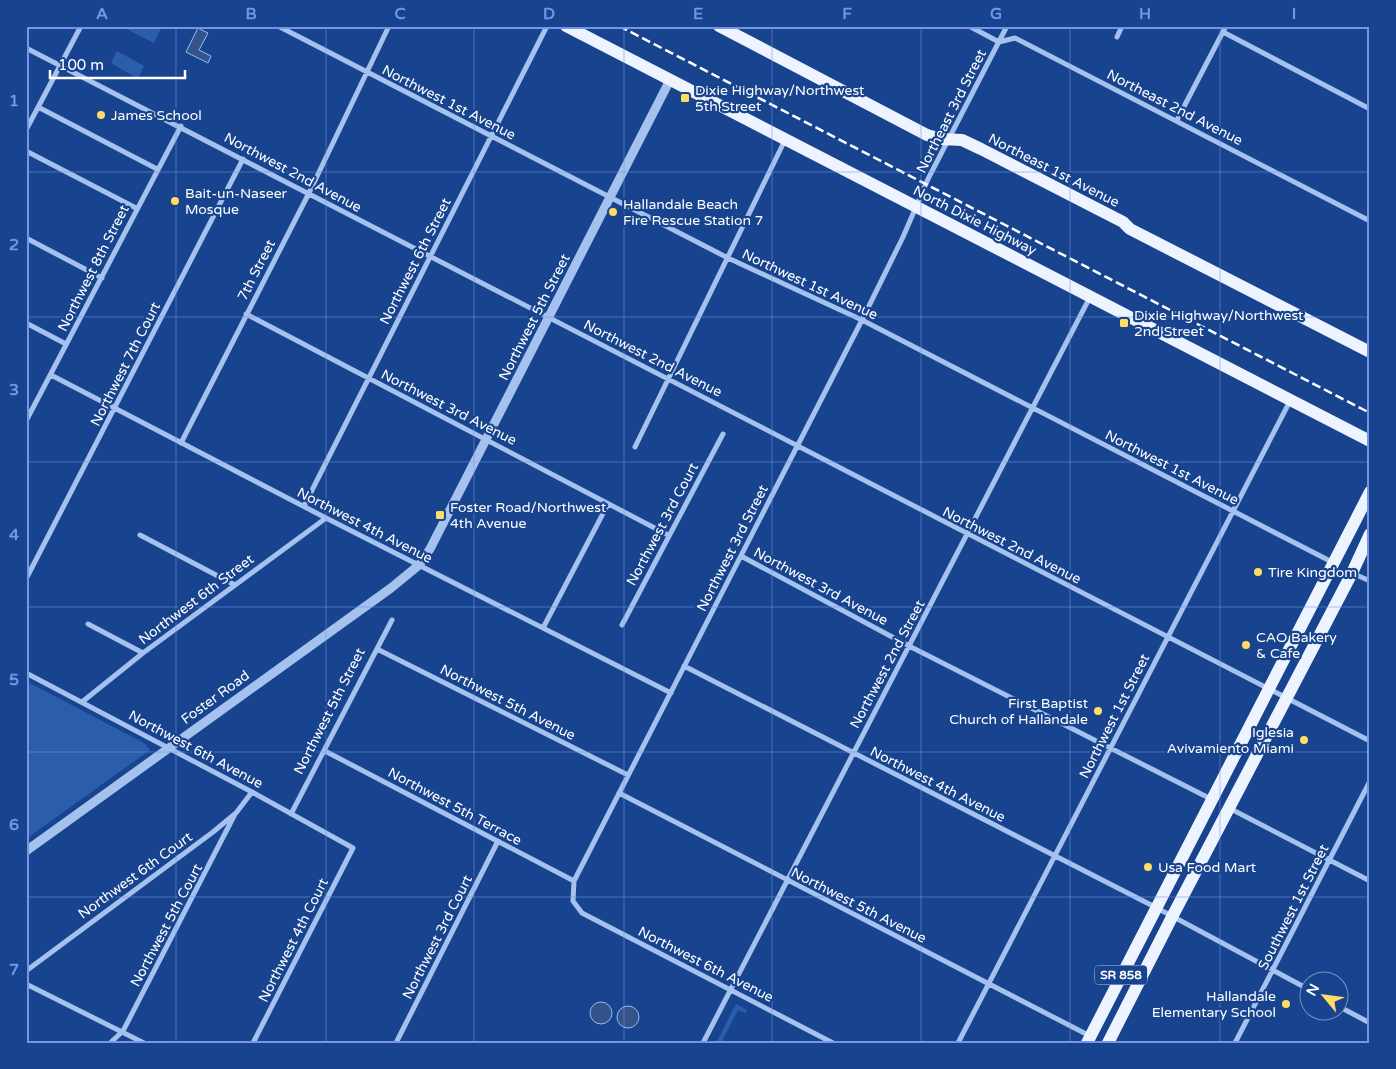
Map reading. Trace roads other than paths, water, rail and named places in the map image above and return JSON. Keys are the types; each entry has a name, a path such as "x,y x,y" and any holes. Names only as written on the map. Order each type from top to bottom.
{"main road":[{"name":"North Dixie Highway","path":"566,26 1370,441"},
{"name":"Northeast 1st Avenue","path":"719,26 927,134 962,140 981,149 1123,222 1130,230 1370,352"},
{"name":"SR 858","path":"1088,1039 1269,689 1332,562 1370,492"},
{"name":"SR 858","path":"1108,1043 1228,808 1352,573 1370,534"}],"street":[{"path":"26,130 81,26"},
{"name":"Northwest 1st Avenue","path":"278,26 728,258 862,320 1332,562"},
{"name":"7th Street","path":"181,443 309,193 389,26"},
{"name":"Northwest 6th Street","path":"304,506 547,26"},
{"name":"Northeast 2nd Avenue","path":"969,26 999,42 1016,38 1370,221"},
{"name":"Northeast 3rd Street","path":"916,207 1007,26"},
{"path":"1117,37 1122,26"},
{"path":"1177,120 1226,26"},
{"path":"1223,32 1370,109"},
{"name":"Northwest 2nd Avenue","path":"26,48 181,126 1370,741"},
{"name":"Northwest 5th Street","path":"419,565 430,550 670,80"},
{"path":"38,107 157,169"},
{"name":"Northwest 8th Street","path":"26,421 28,412 51,375 136,208 181,126"},
{"path":"635,448 786,140"},
{"path":"26,151 136,208"},
{"name":"Northwest 7th Court","path":"26,579 243,159"},
{"name":"Northwest 3rd Street","path":"573,901 574,881 862,320 916,207"},
{"path":"26,238 102,278"},
{"name":"Northwest 2nd Street","path":"703,1043 1090,296"},
{"name":"Northwest 3rd Avenue","path":"246,314 487,438 668,535"},
{"path":"26,323 66,344"},
{"name":"Northwest 4th Avenue","path":"51,375 326,518 671,692"},
{"name":"Northwest 1st Street","path":"958,1043 1290,400"},
{"name":"Northwest 3rd Court","path":"622,624 723,434"},
{"path":"543,628 608,504"},
{"name":"Northwest 6th Street","path":"82,702 143,653 326,518"},
{"path":"140,535 235,585"},
{"name":"Northwest 3rd Avenue","path":"741,556 910,646 1211,799"},
{"name":"Foster Road","path":"26,851 391,588 419,565"},
{"path":"1352,573 1370,582"},
{"name":"Northwest 5th Street","path":"291,814 392,620"},
{"path":"88,624 143,653"},
{"name":"Northwest 5th Avenue","path":"377,649 628,775"},
{"name":"Northwest 4th Avenue","path":"684,666 1155,907 1298,983"},
{"name":"Northwest 6th Avenue","path":"26,674 168,747 353,848"},
{"name":"Northwest 5th Terrace","path":"325,751 574,881"},
{"name":"Southwest 1st Street","path":"1235,1043 1370,781"},
{"name":"Northwest 6th Court","path":"26,971 236,813 252,792"},
{"name":"Northwest 5th Avenue","path":"619,793 988,984 1088,1039"},
{"path":"1228,808 1370,881"},
{"name":"Northwest 5th Court","path":"110,1043 123,1031 236,813"},
{"name":"Northwest 3rd Court","path":"396,1043 498,841"},
{"name":"Northwest 4th Court","path":"253,1043 353,848"},
{"name":"Northwest 6th Avenue","path":"573,901 582,912 833,1043"},
{"path":"26,984 144,1043"},
{"path":"1348,1011 1370,1022"}],"railway":[{"path":"619,26 1370,413"}],"place":[{"name":"Dixie Highway/Northwest 5th Street","path":"685,98"},
{"name":"James School","path":"101,115"},
{"name":"Bait-un-Naseer Mosque","path":"175,201"},
{"name":"Hallandale Beach Fire Rescue Station 7","path":"613,212"},
{"name":"Dixie Highway/Northwest 2nd Street","path":"1124,323"},
{"name":"Foster Road/Northwest 4th Avenue","path":"440,515"},
{"name":"Tire Kingdom","path":"1258,572"},
{"name":"CAO Bakery & Cafe","path":"1246,645"},
{"name":"First Baptist Church of Hallandale","path":"1098,711"},
{"name":"Iglesia Avivamiento Miami","path":"1304,740"},
{"name":"Usa Food Mart","path":"1148,867"},
{"name":"Hallandale Elementary School","path":"1286,1004"}]}
